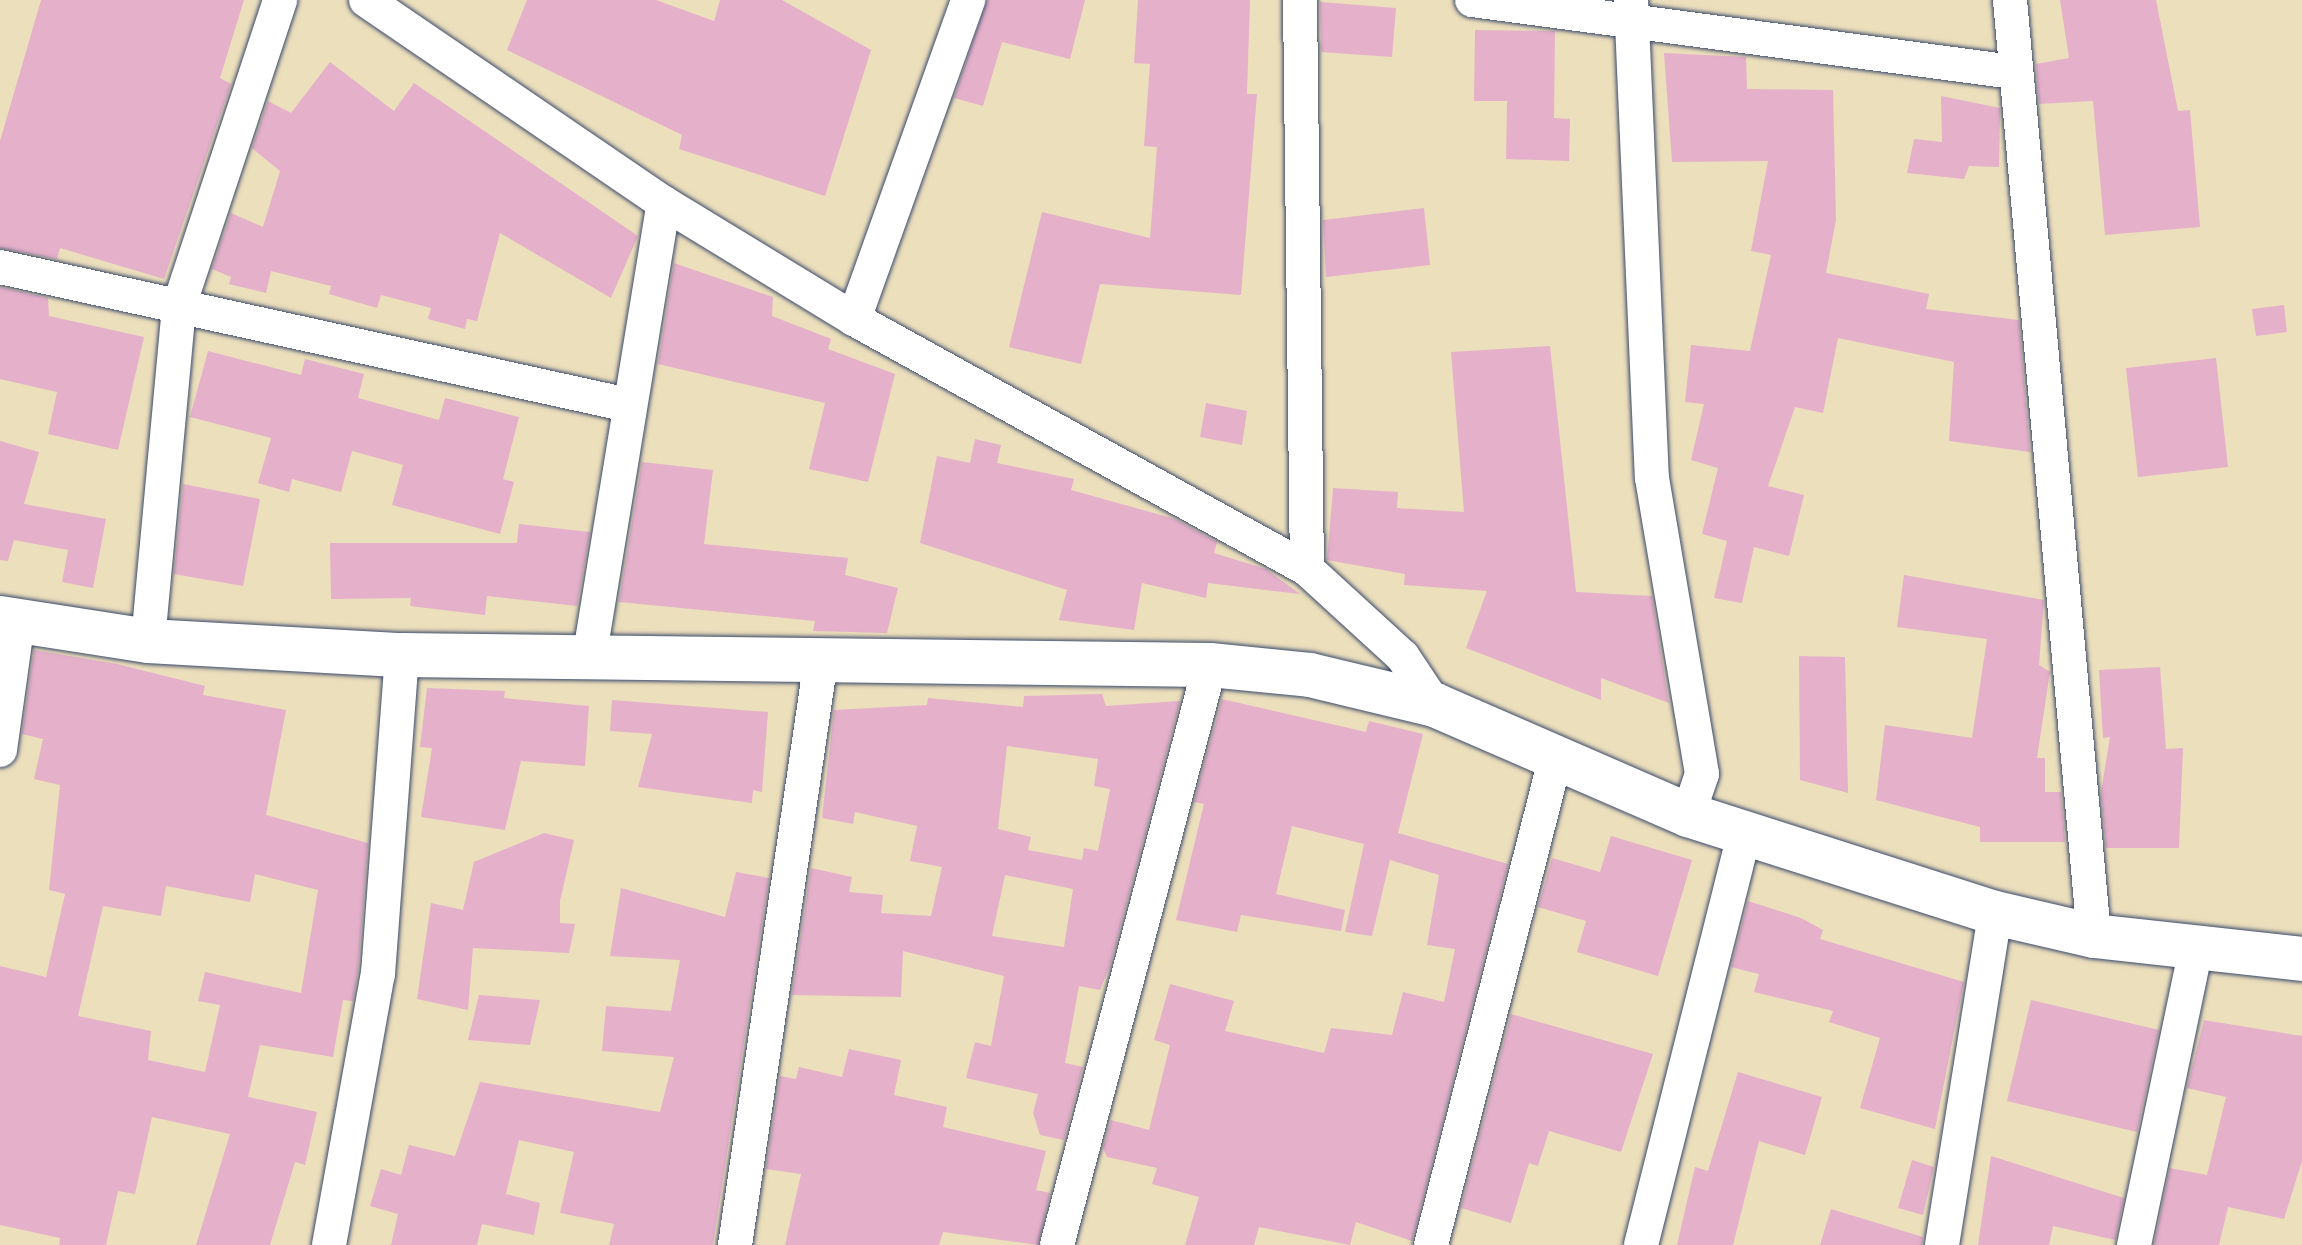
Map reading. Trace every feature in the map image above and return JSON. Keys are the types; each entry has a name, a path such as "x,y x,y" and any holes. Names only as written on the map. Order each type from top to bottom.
{"main road":[{"path":"9,619 148,641 402,655 590,653 821,660 1210,665 1310,675 1435,705 1688,815 1995,913 2094,936 2302,959"}],"street":[{"path":"148,641 179,306 280,0"},
{"path":"366,0 664,203 854,319 1307,569 1403,657 1435,705"},
{"path":"854,319 968,0"},
{"path":"1300,0 1307,569"},
{"path":"1472,0 1631,13 2013,72"},
{"path":"2010,0 2013,72 2094,936"},
{"path":"1631,13 1652,478 1702,774 1688,815"},
{"path":"590,653 628,405 664,203"},
{"path":"0,267 628,405"},
{"path":"0,750 9,619"},
{"path":"329,1245 378,974 402,655"},
{"path":"735,1245 821,660"},
{"path":"1057,1245 1210,665"},
{"path":"1431,1245 1556,756"},
{"path":"1641,1245 1744,835"},
{"path":"1942,1245 1995,913"},
{"path":"2134,1245 2196,949"}],"building":[{"path":"41,0 244,0 220,78 231,84 164,279 60,248 57,259 0,248 0,141"},
{"path":"527,0 656,0 714,21 720,0 782,0 871,50 825,196 679,149 682,135 507,50"},
{"path":"987,0 1085,0 1070,59 1002,42 983,106 954,98"},
{"path":"1138,0 1250,0 1247,94 1257,94 1241,295 1100,284 1081,364 1009,347 1042,212 1150,238 1157,147 1144,146 1150,64 1134,63"},
{"path":"2060,0 2156,0 2178,111 2190,110 2200,227 2105,235 2093,101 2039,104 2036,64 2069,58"},
{"path":"1320,2 1396,8 1392,57 1321,52"},
{"path":"1475,30 1555,31 1554,118 1570,119 1569,161 1506,159 1507,101 1474,101"},
{"path":"1664,53 1746,57 1747,89 1833,90 1836,220 1826,273 1929,294 1926,309 2019,320 2030,452 1949,441 1954,362 1838,338 1823,413 1795,407 1768,486 1804,495 1789,556 1754,547 1742,603 1714,598 1727,541 1702,534 1718,468 1691,460 1704,404 1685,402 1691,345 1750,351 1771,255 1751,251 1768,161 1672,162"},
{"path":"330,62 394,111 414,83 638,236 611,298 500,233 477,321 467,319 465,329 428,319 431,308 381,295 377,308 329,294 331,286 271,271 266,293 229,284 231,277 212,269 231,213 263,227 280,171 252,148 268,101 291,113"},
{"path":"1941,96 2000,108 1999,167 1969,166 1964,179 1907,173 1914,139 1942,142"},
{"path":"1424,208 1430,265 1326,277 1323,220"},
{"path":"674,263 773,297 772,316 831,339 828,349 895,374 868,482 809,469 825,403 658,364"},
{"path":"0,287 48,298 49,316 144,337 118,450 48,434 57,392 0,379"},
{"path":"2284,305 2287,332 2256,336 2252,309"},
{"path":"1550,346 1576,592 1652,596 1669,703 1601,678 1601,700 1466,648 1487,591 1404,585 1405,574 1327,560 1333,488 1398,492 1397,508 1464,512 1451,352"},
{"path":"208,351 301,375 305,359 364,374 358,398 439,420 445,398 519,417 503,479 514,482 500,534 392,505 403,465 352,451 341,492 292,479 289,492 258,483 271,438 190,417"},
{"path":"2216,358 2228,467 2138,477 2126,368"},
{"path":"1206,403 1247,411 1242,445 1200,437"},
{"path":"975,439 1001,445 997,463 1074,479 1071,490 1175,519 1217,542 1214,553 1266,569 1300,594 1208,583 1206,598 1142,583 1134,630 1059,620 1067,590 920,543 937,456 970,463"},
{"path":"0,441 39,452 24,504 106,519 93,588 62,582 68,550 14,540 8,561 0,560"},
{"path":"642,462 713,470 704,544 848,558 845,575 898,588 887,633 813,631 815,621 619,602"},
{"path":"183,484 260,499 243,586 174,574"},
{"path":"519,524 590,532 577,606 487,596 485,615 410,606 411,598 331,599 330,543 517,543"},
{"path":"1904,575 2044,600 2039,665 2050,672 2037,758 2045,758 2045,792 2061,792 2065,842 1980,842 1980,827 1876,800 1885,725 1972,738 1987,639 1897,627"},
{"path":"34,650 117,664 205,686 203,695 286,710 266,815 368,843 358,971 353,1001 343,1000 333,1057 260,1045 248,1097 317,1112 305,1165 295,1162 270,1245 196,1245 230,1134 152,1117 135,1194 118,1191 106,1245 59,1245 60,1238 0,1225 0,966 46,977 65,894 49,890 60,785 34,779 43,739 22,734","holes":["255,874 318,890 301,993 205,972 198,1001 220,1005 205,1072 148,1060 151,1031 78,1016 103,906 161,916 166,886 250,902"]},
{"path":"1799,656 1845,657 1848,793 1800,780"},
{"path":"2160,667 2166,749 2183,748 2179,848 2106,848 2101,792 2110,737 2103,738 2099,670"},
{"path":"427,688 505,691 504,698 589,706 585,766 521,761 505,830 421,817 432,748 420,747"},
{"path":"1102,694 1106,706 1180,701 1110,966 1100,990 1079,986 1065,1063 1083,1067 1064,1140 1040,1135 1033,1113 1038,1094 966,1078 975,1042 991,1046 1004,976 903,951 901,997 792,995 811,868 852,877 849,892 883,895 881,913 931,916 942,867 910,861 917,826 855,812 853,824 822,818 834,710 927,705 928,698 1023,707 1024,696","holes":["1007,746 1098,759 1094,786 1110,789 1098,851 1084,848 1082,860 1028,850 1031,837 998,829","1005,875 1073,889 1064,947 992,936"]},
{"path":"1222,699 1366,732 1369,721 1423,734 1398,833 1508,864 1412,1241 1356,1222 1350,1245 1259,1227 1254,1245 1185,1245 1199,1197 1152,1184 1157,1168 1107,1157 1103,1148 1111,1120 1149,1130 1170,1045 1154,1040 1170,984 1234,1001 1225,1031 1324,1053 1331,1028 1392,1035 1403,992 1444,1002 1455,949 1427,945 1439,875 1390,860 1372,936 1345,932 1364,844 1292,826 1276,894 1345,910 1341,931 1241,915 1237,932 1176,920 1204,804 1194,802"},
{"path":"612,700 768,712 762,792 753,790 752,803 638,787 652,734 610,731"},
{"path":"544,833 574,840 560,901 560,923 575,924 569,953 473,948 468,1010 417,999 431,903 463,910 474,862"},
{"path":"1611,836 1692,860 1658,976 1577,952 1586,921 1538,907 1552,858 1600,872"},
{"path":"736,872 769,878 713,1245 609,1245 614,1224 560,1213 574,1152 519,1140 506,1194 540,1203 534,1235 482,1224 477,1245 391,1245 398,1214 370,1206 381,1169 401,1175 409,1145 455,1156 480,1082 660,1112 674,1057 602,1051 606,1006 671,1011 680,960 610,956 621,888 725,917"},
{"path":"1748,901 1801,918 1823,930 1820,939 1964,982 1935,1129 1860,1108 1880,1038 1829,1022 1833,1011 1754,992 1759,974 1731,967"},
{"path":"479,995 540,1000 530,1045 468,1040"},
{"path":"2031,1000 2159,1030 2137,1132 2007,1101"},
{"path":"1511,1014 1653,1054 1621,1152 1549,1131 1538,1166 1529,1163 1511,1223 1461,1208"},
{"path":"2204,1020 2302,1036 2302,1161 2284,1219 2228,1207 2219,1245 2154,1245 2170,1168 2207,1175 2226,1097 2187,1088"},
{"path":"849,1049 901,1060 894,1095 947,1107 943,1127 1046,1151 1036,1190 1050,1193 1038,1245 943,1232 939,1245 785,1245 801,1174 766,1169 780,1076 796,1079 799,1067 842,1077"},
{"path":"1738,1072 1822,1097 1805,1155 1759,1141 1733,1245 1677,1245 1695,1167 1708,1171"},
{"path":"1991,1156 2124,1198 2115,1240 2053,1226 2049,1245 1978,1245"},
{"path":"1912,1160 1934,1167 1923,1215 1898,1208"},
{"path":"1831,1209 1923,1237 1922,1245 1820,1245"}]}
